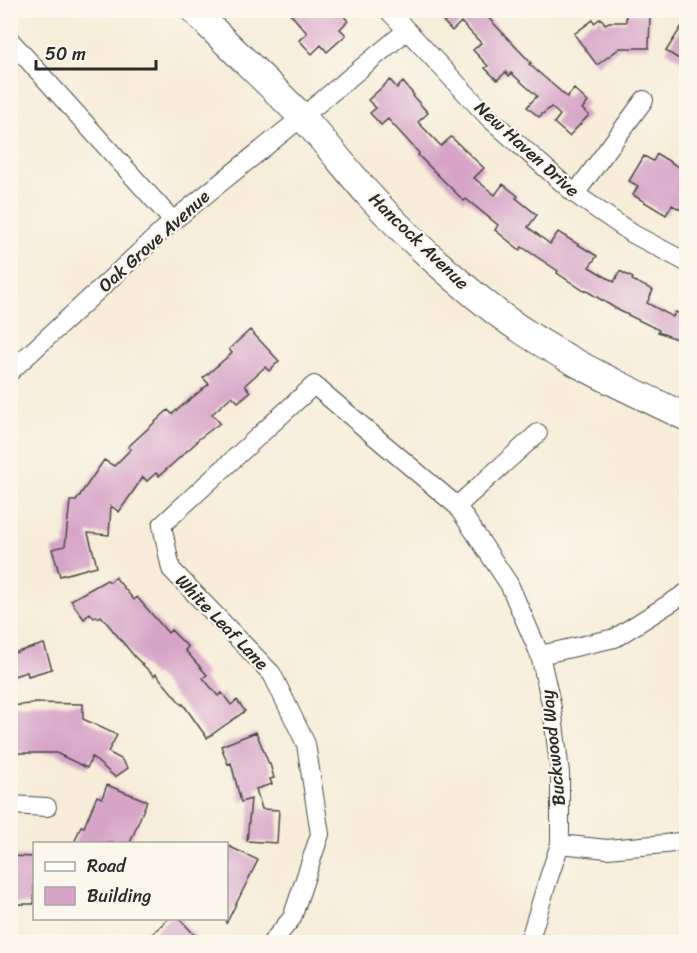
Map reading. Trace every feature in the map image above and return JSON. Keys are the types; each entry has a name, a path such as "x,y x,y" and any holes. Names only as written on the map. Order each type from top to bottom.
{"main road":[{"name":"Hancock Avenue","path":"194,10 302,117 370,196 421,248 496,312 536,340 581,365 687,417"}],"street":[{"name":"New Haven Drive","path":"388,10 489,118 575,194 633,234 687,262"},
{"name":"Oak Grove Avenue","path":"10,372 173,221 406,31"},
{"path":"10,40 173,221"},
{"path":"575,194 644,100"},
{"name":"Buckwood Way","path":"314,386 457,506 509,584 540,655 552,708 560,773 560,844 529,942"},
{"name":"White Leaf Lane","path":"272,942 292,918 320,834 306,744 272,674 171,569 162,525 314,386"},
{"path":"457,506 538,433"},
{"path":"540,655 615,638 687,593"},
{"path":"10,805 47,807"},
{"path":"560,844 607,849 687,841"}],"building":[{"path":"287,10 339,10 348,21 340,29 346,35 327,52 321,45 312,54 299,40 307,33"},
{"path":"433,10 481,10 531,63 529,64 567,97 574,89 588,102 582,109 589,115 569,136 554,123 560,115 551,107 539,117 527,107 537,96 511,73 509,76 506,72 497,80 485,68 488,66 473,50 481,43 461,22 452,31"},
{"path":"626,13 650,14 649,48 620,48 597,65 574,34 593,20 594,23 601,18 605,24 626,22"},
{"path":"687,18 687,64 666,51"},
{"path":"390,80 397,88 403,82 428,113 418,122 441,146 451,137 484,168 474,178 495,195 503,184 537,215 528,227 550,244 558,232 597,256 589,267 614,282 620,271 633,278 632,280 653,290 647,303 673,317 675,312 687,316 687,343 658,332 659,330 584,291 522,247 520,250 495,230 498,225 466,199 464,201 418,155 419,153 388,119 381,125 370,113 376,108 368,100"},
{"path":"657,154 687,172 687,213 672,205 666,215 633,195 638,186 629,181 644,156 653,161"},
{"path":"250,330 279,361 269,371 265,367 245,385 250,392 238,402 232,396 212,414 220,423 196,441 159,476 156,473 147,481 143,477 119,512 111,506 109,535 88,533 97,566 60,576 52,549 65,546 70,501 76,501 104,460 114,466 131,449 128,447 168,410 172,414 209,384 203,378 232,353 229,349"},
{"path":"115,577 134,600 137,597 168,633 171,630 188,647 185,650 207,675 203,678 218,696 222,693 231,705 237,700 245,711 207,738 183,704 156,674 154,676 135,657 101,616 94,618 90,613 84,619 71,600 107,580 110,582"},
{"path":"44,644 52,669 28,676 27,672 10,677 10,654"},
{"path":"30,703 83,704 83,719 117,735 108,752 121,759 128,768 115,777 92,757 87,768 56,753 10,753 10,706"},
{"path":"256,732 274,778 270,779 272,784 256,789 262,809 279,810 277,843 247,841 251,799 241,802 231,763 228,764 221,746"},
{"path":"107,785 147,801 130,842 74,842 81,826 84,827 97,796 102,798"},
{"path":"228,846 258,860 228,920"},
{"path":"10,856 33,857 33,904 10,904"},
{"path":"167,920 181,920 201,942 157,942 151,935"}]}
